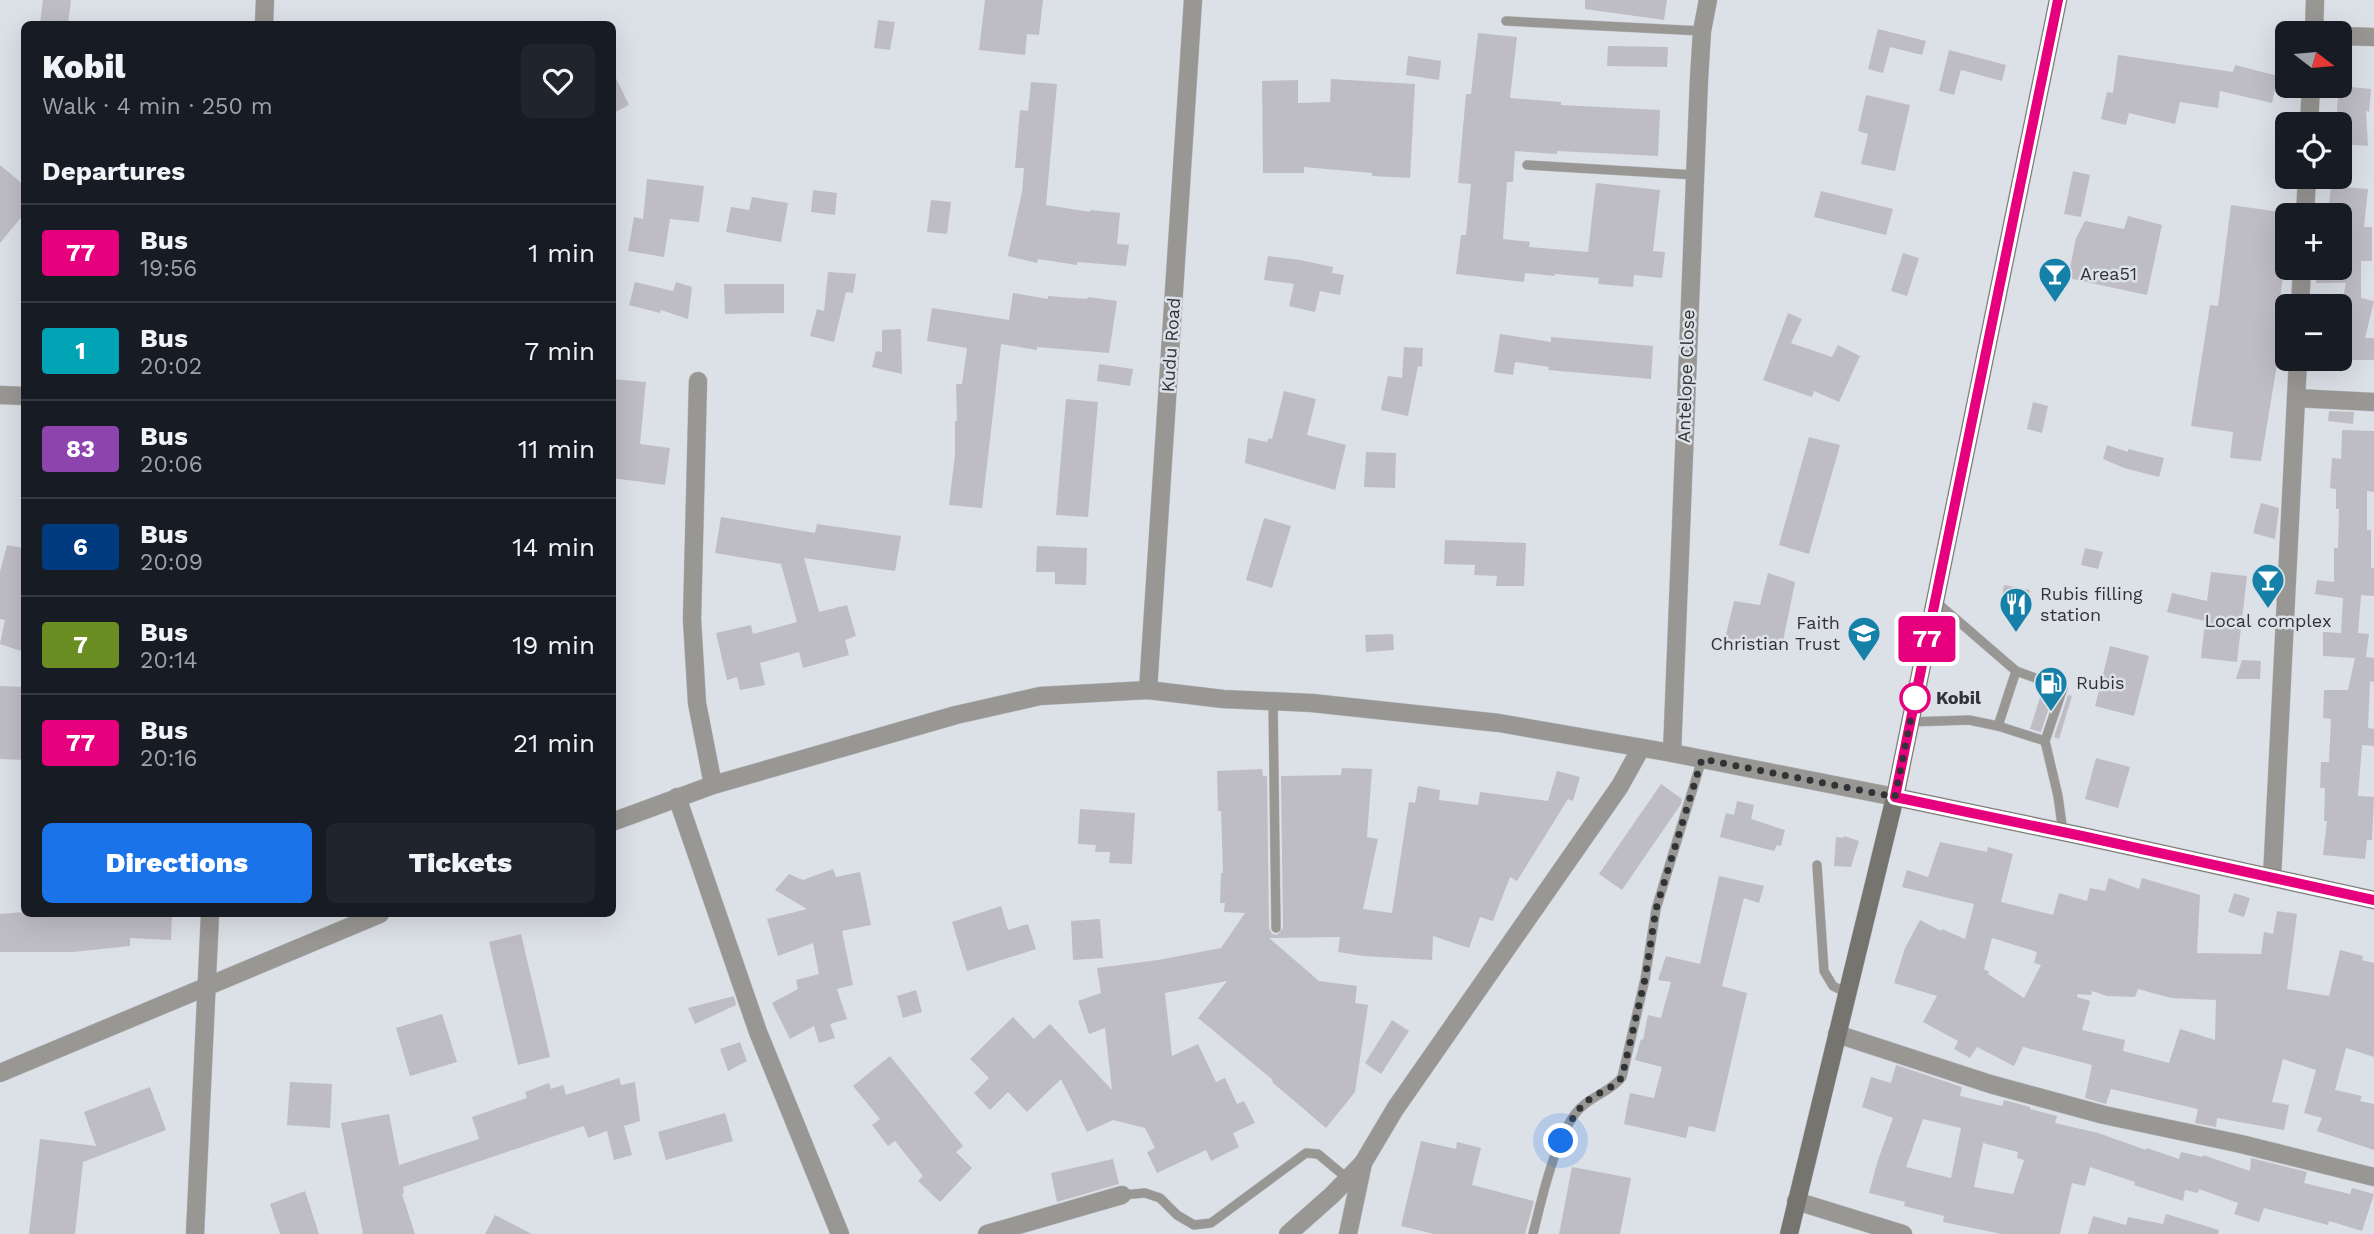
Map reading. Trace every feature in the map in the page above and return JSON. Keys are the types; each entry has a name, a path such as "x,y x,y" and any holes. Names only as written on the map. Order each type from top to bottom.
{"main road":[{"path":"1789,1234 1895,797 2058,0"},
{"path":"1895,797 2374,900"}],"street":[{"path":"264,21 265,0"},
{"name":"Kudu Road","path":"1148,690 1193,0"},
{"name":"Antelope Close","path":"1672,753 1695,175 1702,31 1708,0"},
{"path":"2314,21 2315,0"},
{"path":"2352,36 2374,37"},
{"path":"2273,878 2297,371"},
{"path":"698,381 693,659 697,704 712,785"},
{"path":"0,395 21,396"},
{"path":"2296,398 2374,402"},
{"path":"616,820 712,785 956,715 1040,696 1148,690 1499,723 1672,753 1895,797"},
{"path":"1288,1234 1363,1163 1395,1109 1620,786 1641,748"},
{"path":"677,797 758,1032 840,1234"},
{"path":"195,1234 210,917"},
{"path":"0,1073 373,917"},
{"path":"1837,1034 1990,1084 2104,1115 2241,1144 2374,1177"},
{"path":"1348,1234 1363,1163"},
{"path":"987,1234 1122,1195"},
{"path":"1796,1201 1903,1234"}],"lane":[{"path":"1506,21 1702,31"},
{"path":"1527,164 1695,175"},
{"path":"1935,601 2016,671 2063,688 2045,741 2063,832"},
{"path":"1998,726 2016,671"},
{"path":"1273,700 1276,928"},
{"path":"1910,722 1969,720 2045,741"},
{"path":"1533,1234 1544,1190 1561,1141 1574,1114 1587,1102 1616,1085 1622,1077 1645,979 1656,909 1702,759"},
{"path":"1817,865 1824,971 1833,986 1847,993"},
{"path":"1122,1195 1145,1193 1160,1198 1177,1215 1194,1225 1211,1223 1306,1153 1318,1154 1348,1178"}],"building":[{"path":"43,0 71,0 68,21 40,21"},
{"path":"985,0 1043,0 1039,35 1027,34 1025,55 979,50"},
{"path":"1585,0 1667,0 1664,20 1585,9"},
{"path":"878,20 895,22 890,50 874,48"},
{"path":"1878,29 1926,41 1922,55 1890,47 1883,73 1868,69"},
{"path":"1478,33 1517,37 1510,98 1561,102 1561,105 1660,110 1658,156 1515,151 1513,182 1507,182 1503,239 1530,242 1529,247 1588,252 1596,183 1660,190 1653,251 1665,252 1662,278 1634,275 1633,287 1598,284 1599,278 1555,274 1525,273 1524,282 1456,274 1461,235 1466,235 1471,184 1458,183 1466,94 1471,94"},
{"path":"1608,46 1668,47 1667,67 1607,66"},
{"path":"1949,50 2006,65 2002,81 1961,70 1954,95 1939,91"},
{"path":"2118,55 2233,72 2235,65 2275,75 2272,103 2220,91 2218,108 2180,102 2175,124 2129,113 2126,125 2101,119 2107,92 2113,93"},
{"path":"1408,56 1441,61 1439,80 1406,75"},
{"path":"616,78 629,105 616,112"},
{"path":"1331,79 1415,84 1410,178 1304,167 1304,173 1263,173 1262,81 1298,80 1298,103 1330,102"},
{"path":"1031,82 1057,84 1046,205 1090,212 1120,213 1117,244 1129,245 1126,266 1077,262 1077,265 1038,259 1037,263 1008,256 1022,192 1024,168 1015,168 1020,110 1028,111"},
{"path":"2352,87 2371,89 2369,112 2366,111 2368,146 2352,145 2352,112 2337,112 2338,98 2352,98"},
{"path":"1866,95 1910,105 1895,171 1861,164 1868,134 1858,131"},
{"path":"0,165 21,182 21,218 0,243"},
{"path":"2073,171 2090,175 2081,217 2064,214"},
{"path":"647,179 704,186 699,222 670,219 664,257 628,251 634,217 643,219"},
{"path":"2331,189 2368,189 2364,227 2372,227 2372,261 2361,261 2361,298 2374,301 2365,338 2374,338 2374,360 2352,360 2352,294 2344,294 2346,283 2316,283 2316,280 2352,280 2352,203 2329,203"},
{"path":"813,190 837,193 835,215 811,212"},
{"path":"1821,191 1893,209 1886,235 1814,217"},
{"path":"752,197 788,203 781,242 726,232 731,207 749,210"},
{"path":"931,200 951,202 947,234 927,232"},
{"path":"2231,205 2275,211 2275,280 2283,280 2281,294 2275,294 2276,371 2261,461 2230,458 2233,432 2191,426 2210,305 2218,306"},
{"path":"2128,216 2162,225 2147,295 2068,278 2076,238 2085,221 2124,229"},
{"path":"1903,253 1919,258 1907,296 1891,291"},
{"path":"1268,256 1333,267 1332,273 1344,275 1340,295 1320,291 1315,312 1289,306 1294,284 1264,280"},
{"path":"828,272 856,274 853,293 846,292 834,342 810,336 817,309 824,311"},
{"path":"635,282 673,291 676,282 692,287 688,319 661,310 660,313 629,305"},
{"path":"724,284 784,284 784,313 725,314"},
{"path":"1013,293 1048,299 1048,296 1088,297 1117,301 1109,353 1037,347 1037,350 1001,344 982,508 949,505 957,421 956,384 962,384 967,348 927,341 932,308 1009,320"},
{"path":"1788,313 1802,319 1791,343 1832,357 1838,345 1860,356 1839,402 1814,391 1812,397 1763,380"},
{"path":"901,329 902,374 872,367 876,351 882,352 882,330"},
{"path":"1500,334 1551,342 1551,337 1653,346 1651,379 1548,370 1549,367 1515,362 1513,375 1494,372"},
{"path":"1404,347 1423,348 1422,367 1418,366 1408,416 1381,410 1388,376 1402,378"},
{"path":"1099,364 1133,369 1130,386 1097,381"},
{"path":"616,379 646,382 640,444 670,448 665,485 616,479"},
{"path":"1284,391 1316,399 1307,435 1346,445 1335,490 1245,463 1248,438 1267,442 1269,438 1272,439"},
{"path":"1066,399 1098,402 1088,517 1056,515"},
{"path":"2033,402 2048,406 2042,433 2027,429"},
{"path":"2329,411 2354,412 2353,424 2328,421"},
{"path":"2342,430 2374,431 2374,492 2367,491 2367,530 2371,530 2374,596 2361,595 2358,633 2369,634 2366,657 2374,658 2368,728 2374,729 2374,746 2362,745 2358,796 2374,797 2372,840 2367,840 2365,859 2323,855 2327,821 2324,821 2325,788 2320,788 2321,762 2329,762 2331,719 2323,718 2324,690 2348,690 2355,658 2323,656 2323,632 2341,633 2343,598 2315,594 2317,580 2334,582 2334,548 2338,548 2339,509 2336,509 2336,489 2330,488 2332,458 2341,459"},
{"path":"1809,437 1840,445 1809,554 1779,545"},
{"path":"2107,445 2128,452 2128,449 2164,458 2159,477 2124,468 2103,459"},
{"path":"1366,452 1396,453 1395,488 1364,487"},
{"path":"2261,503 2279,508 2275,539 2253,533"},
{"path":"721,517 815,533 817,524 901,536 895,571 804,558 819,612 847,605 856,636 845,640 849,655 803,668 799,652 760,663 765,685 740,690 737,677 727,680 716,633 751,625 753,634 797,622 781,564 715,553"},
{"path":"1264,518 1291,526 1272,588 1246,580"},
{"path":"1445,540 1526,543 1524,586 1496,586 1497,576 1474,575 1475,565 1444,564"},
{"path":"7,545 21,547 21,651 0,644 5,620 0,619 0,572"},
{"path":"1037,546 1087,548 1086,585 1055,584 1055,572 1036,572"},
{"path":"2085,548 2103,552 2098,569 2081,565"},
{"path":"2211,572 2247,576 2237,662 2201,658 2205,621 2167,612 2172,593 2207,601"},
{"path":"1768,573 1795,582 1781,651 1725,639 1734,601 1760,605"},
{"path":"2004,585 2030,590 2026,607 2001,603"},
{"path":"1393,634 1394,650 1366,652 1365,635"},
{"path":"2110,646 2149,656 2134,716 2095,706"},
{"path":"2242,660 2261,661 2260,679 2236,679"},
{"path":"0,686 21,687 21,760 0,759"},
{"path":"2043,688 2054,692 2041,732 2030,729"},
{"path":"2068,695 2072,696 2059,739 2054,737"},
{"path":"2096,758 2130,767 2118,808 2085,799"},
{"path":"1342,768 1372,769 1367,837 1378,839 1363,909 1392,913 1409,802 1415,803 1418,786 1440,790 1439,800 1478,805 1480,792 1548,801 1557,771 1580,777 1573,801 1568,799 1517,881 1510,877 1493,921 1480,917 1469,948 1433,936 1432,960 1338,952 1340,937 1269,938 1319,981 1357,986 1355,1003 1368,1005 1355,1092 1326,1128 1198,1018 1227,981 1165,993 1172,1056 1198,1044 1216,1082 1225,1078 1237,1104 1244,1101 1255,1123 1233,1133 1239,1147 1211,1161 1206,1150 1157,1173 1147,1152 1155,1148 1145,1128 1113,1120 1087,1132 1061,1079 1027,1112 1008,1092 990,1110 974,1093 989,1078 970,1059 1013,1017 1034,1039 1050,1024 1112,1090 1105,1028 1089,1034 1078,1001 1101,993 1097,968 1221,948 1245,913 1224,912 1225,903 1220,903 1223,873 1217,771 1262,769 1263,776 1267,776 1269,928 1272,934 1277,935 1283,928 1281,776 1341,775"},
{"path":"1661,784 1682,799 1681,804 1622,890 1599,874"},
{"path":"1737,801 1754,805 1751,819 1785,830 1781,846 1777,845 1774,851 1720,837 1726,813 1734,815"},
{"path":"1080,809 1135,813 1132,864 1109,863 1110,852 1095,852 1096,845 1078,844"},
{"path":"1844,836 1859,841 1851,867 1834,866 1836,837"},
{"path":"1940,842 1987,852 1988,847 2013,854 2001,902 2053,915 2059,893 2087,901 2090,888 2105,891 2109,878 2139,889 2142,878 2200,895 2197,953 2261,954 2264,932 2273,934 2277,911 2297,914 2287,989 2329,996 2340,950 2363,956 2362,960 2374,963 2374,1057 2346,1048 2335,1090 2362,1096 2360,1101 2374,1104 2374,1150 2317,1131 2322,1118 2304,1113 2316,1070 2283,1059 2272,1102 2289,1105 2284,1130 2217,1118 2216,1127 2195,1123 2198,1109 2111,1089 2106,1104 2085,1098 2092,1065 2023,1047 2014,1066 1977,1047 1970,1058 1954,1049 1958,1041 1923,1022 1937,996 1894,983 1905,948 1920,920 1965,939 1974,904 1902,887 1907,870 1928,877","holes":["1992,938 2037,952 2034,963 2041,965 2024,998 1984,969","2138,989 2171,998 2216,1000 2215,1040 2180,1029 2169,1063 2123,1051 2125,1040 2082,1030 2090,1001 2077,997 2077,994 2091,995 2092,991 2107,996 2135,997"]},
{"path":"833,869 836,877 860,872 871,925 842,931 853,985 837,989 847,1019 830,1024 835,1038 819,1043 814,1026 790,1039 772,1003 798,989 796,980 819,974 813,943 778,956 767,919 807,909 775,890 789,874 803,880"},
{"path":"1719,876 1764,886 1759,903 1744,898 1722,986 1747,993 1715,1132 1689,1126 1686,1138 1624,1124 1630,1093 1654,1098 1662,1067 1635,1060 1641,1039 1643,1040 1648,1015 1661,1018 1671,982 1658,980 1666,956 1700,964"},
{"path":"2234,893 2250,898 2244,917 2228,912"},
{"path":"1001,906 1008,930 1028,924 1036,949 967,971 952,922"},
{"path":"21,912 21,917 172,917 171,940 130,938 130,946 73,952 0,952 0,914"},
{"path":"1100,919 1103,958 1073,960 1071,921"},
{"path":"521,934 550,1057 518,1065 489,942"},
{"path":"916,990 922,1012 903,1018 897,996"},
{"path":"734,996 736,1005 695,1024 688,1008"},
{"path":"442,1014 457,1062 410,1076 396,1028"},
{"path":"1392,1020 1409,1031 1381,1074 1365,1063"},
{"path":"740,1042 747,1061 728,1071 720,1049"},
{"path":"890,1056 963,1146 956,1152 972,1168 940,1202 918,1181 923,1176 895,1141 888,1146 872,1125 880,1119 853,1086"},
{"path":"1896,1065 1962,1087 1960,1096 2002,1106 2004,1100 2030,1107 2057,1116 2055,1123 2098,1133 2179,1159 2181,1152 2203,1155 2250,1171 2251,1158 2307,1172 2304,1183 2350,1194 2352,1188 2374,1194 2362,1231 2329,1221 2328,1225 2264,1208 2259,1222 2234,1214 2238,1203 2199,1189 2198,1193 2185,1190 2183,1201 2090,1167 2085,1186 2072,1183 2060,1234 2002,1234 1943,1222 1944,1216 1904,1206 1905,1202 1869,1193 1893,1118 1862,1107 1871,1077 1891,1083","holes":["1923,1119 1961,1128 1951,1178 1906,1167","1983,1143 2018,1152 2017,1158 2024,1160 2013,1194 1974,1187"]},
{"path":"619,1078 621,1085 635,1082 640,1121 624,1126 632,1155 614,1160 607,1131 588,1138 584,1126 403,1187 402,1194 415,1234 363,1234 341,1123 389,1114 399,1165 479,1139 472,1117 527,1098 525,1092 549,1083 551,1089 563,1085 566,1095"},
{"path":"290,1082 332,1084 330,1128 287,1125"},
{"path":"150,1087 166,1130 83,1162 75,1234 29,1234 40,1139 96,1146 84,1112"},
{"path":"725,1113 733,1141 666,1160 658,1132"},
{"path":"1421,1141 1456,1149 1457,1142 1481,1148 1472,1185 1534,1201 1525,1234 1434,1234 1401,1226"},
{"path":"1113,1159 1119,1184 1057,1202 1051,1173"},
{"path":"1572,1167 1631,1178 1620,1234 1559,1234"},
{"path":"305,1191 319,1234 280,1234 270,1204"},
{"path":"2166,1214 2219,1230 2218,1234 2088,1234 2093,1216 2126,1225 2128,1217 2163,1224"},
{"path":"495,1215 532,1234 485,1234"}],"bus line":[{"name":"77","path":"2058,0 1895,797 2374,900"}],"place":[{"name":"Area51","path":"2055,304"},
{"name":"Local complex","path":"2268,610"},
{"name":"Rubis filling station","path":"2016,634"},
{"name":"Faith Christian Trust","path":"1864,663"},
{"name":"Kobil","path":"1915,698"},
{"name":"Rubis","path":"2051,713"}],"route":[{"path":"1561,1141 1574,1114 1599,1093 1616,1085 1622,1077 1645,979 1656,909 1702,759 1895,797 1915,698"}]}
